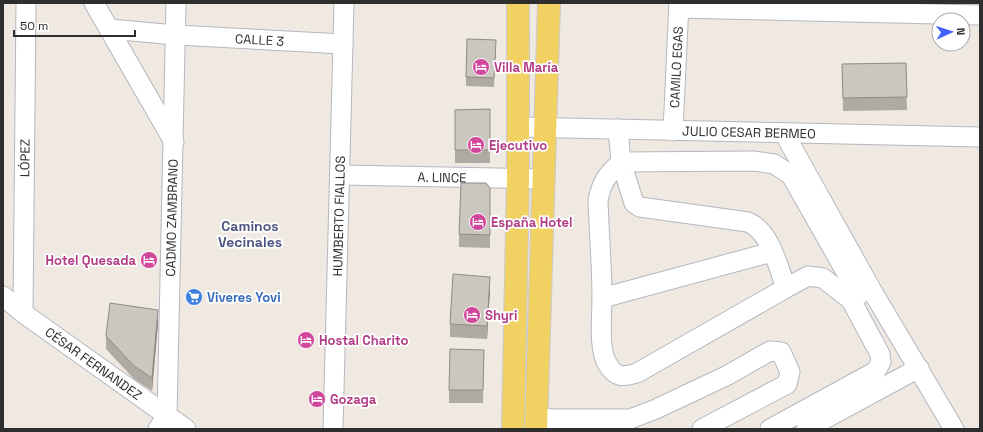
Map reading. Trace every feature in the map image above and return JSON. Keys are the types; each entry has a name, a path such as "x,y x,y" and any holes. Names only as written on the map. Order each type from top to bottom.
{"main road":[{"path":"513,429 518,178 518,3"},
{"path":"536,423 546,128 548,3"}],"street":[{"name":"LÓPEZ","path":"23,313 26,3"},
{"path":"94,3 174,142"},
{"name":"CADMO ZAMBRANO","path":"162,422 174,142 176,3"},
{"name":"HUMBERTO FIALLOS","path":"333,429 341,175 344,3"},
{"path":"679,6 980,14"},
{"name":"CAMILO EGAS","path":"673,131 679,6"},
{"name":"CALLE 3","path":"109,29 176,35 343,44"},
{"name":"JULIO CESAR BERMEO","path":"518,127 980,137"},
{"path":"618,129 621,162 634,203 640,207 748,222 761,230 772,252 786,288"},
{"path":"770,429 876,371 881,362 880,354 860,295 784,133"},
{"path":"860,295 823,278 808,276 637,373 623,377 617,375 607,364 602,340 598,200 600,187 606,176 621,162 754,161 774,164 791,175 860,295 919,368 954,429"},
{"name":"A. LINCE","path":"341,175 544,179"},
{"path":"602,298 772,252"},
{"name":"CÉSAR FERNANDEZ","path":"3,296 162,422 186,429"},
{"path":"536,423 563,419 630,419 656,410 728,375 770,351 781,352 790,372 787,384 702,429"},
{"path":"806,429 919,368"}],"building":[{"path":"467,39 496,40 494,78 466,77"},
{"path":"906,63 907,97 843,98 842,64"},
{"path":"490,109 490,150 455,150 455,110"},
{"path":"461,183 486,183 490,188 490,235 459,234"},
{"path":"453,274 490,277 487,326 450,324"},
{"path":"110,303 158,310 152,378 134,366 106,336"},
{"path":"450,349 484,350 483,390 449,390"}],"place":[{"name":"Villa María","path":"481,67"},
{"name":"Ejecutivo","path":"476,145"},
{"name":"España Hotel","path":"478,222"},
{"name":"Hotel Quesada","path":"149,260"},
{"name":"Viveres Yovi","path":"194,297"},
{"name":"Shyri","path":"472,315"},
{"name":"Hostal Charito","path":"306,340"},
{"name":"Gozaga","path":"317,399"}],"district":[{"name":"Caminos Vecinales","path":"250,234"}]}
